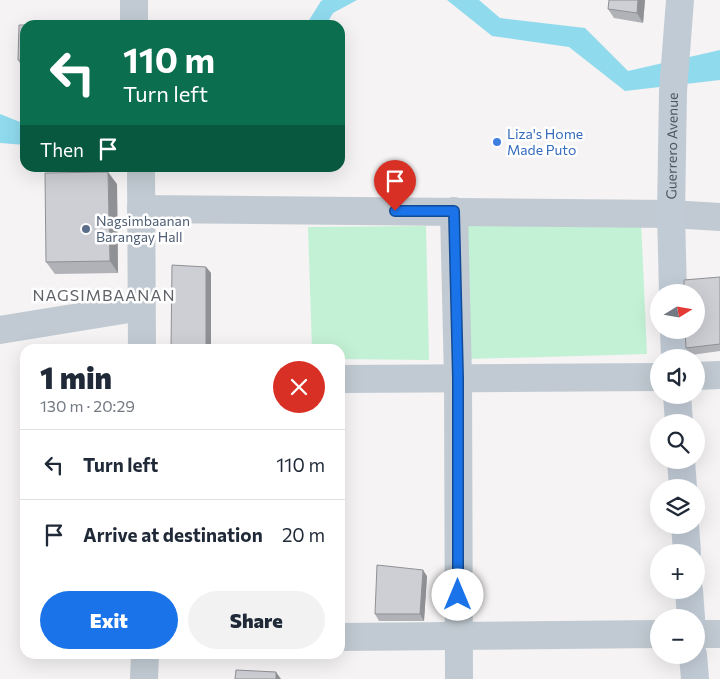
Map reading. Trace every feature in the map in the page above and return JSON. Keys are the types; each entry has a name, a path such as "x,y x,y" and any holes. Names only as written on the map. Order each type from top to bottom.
{"main road":[{"name":"Guerrero Avenue","path":"673,284 670,214 673,91 680,0"},
{"path":"694,664 695,679"}],"street":[{"path":"134,0 134,20"},
{"path":"141,172 142,344"},
{"path":"141,209 454,211 670,214 720,217"},
{"path":"454,211 458,378 459,679"},
{"path":"0,330 141,308"},
{"path":"705,376 720,375"},
{"path":"345,378 650,377"},
{"path":"345,636 650,634"},
{"path":"705,634 720,634"},
{"path":"144,679 145,659"}],"green space":[{"path":"457,220 641,221 647,354 469,359"},
{"path":"426,226 429,360 345,359 345,344 312,344 308,227"}],"water":[{"path":"357,0 333,13 329,20 309,20 321,1"},
{"path":"447,0 479,0 500,18 585,28 628,71 720,50 720,80 625,91 569,47 492,36"},
{"path":"0,114 20,122 20,145 0,143"}],"building":[{"path":"609,0 638,0 637,13 608,9"},
{"path":"19,25 20,25 20,60 18,60"},
{"name":"Nagsimbaanan Barangay Hall","path":"108,172 110,261 46,262 45,173"},
{"path":"172,265 206,267 206,344 171,344"},
{"path":"720,277 720,344 686,348 686,339 705,339 705,284 684,284 684,280"},
{"path":"377,565 423,570 420,614 375,614"},
{"path":"236,670 276,672 276,679 235,679"}],"place":[{"name":"Liza's Home Made Puto","path":"497,142"},
{"name":"Nagsimbaanan Barangay Hall","path":"86,229"}],"district":[{"name":"NAGSIMBAANAN","path":"104,295"}],"route":[{"path":"395,211 454,211 458,378 458,595"}]}
